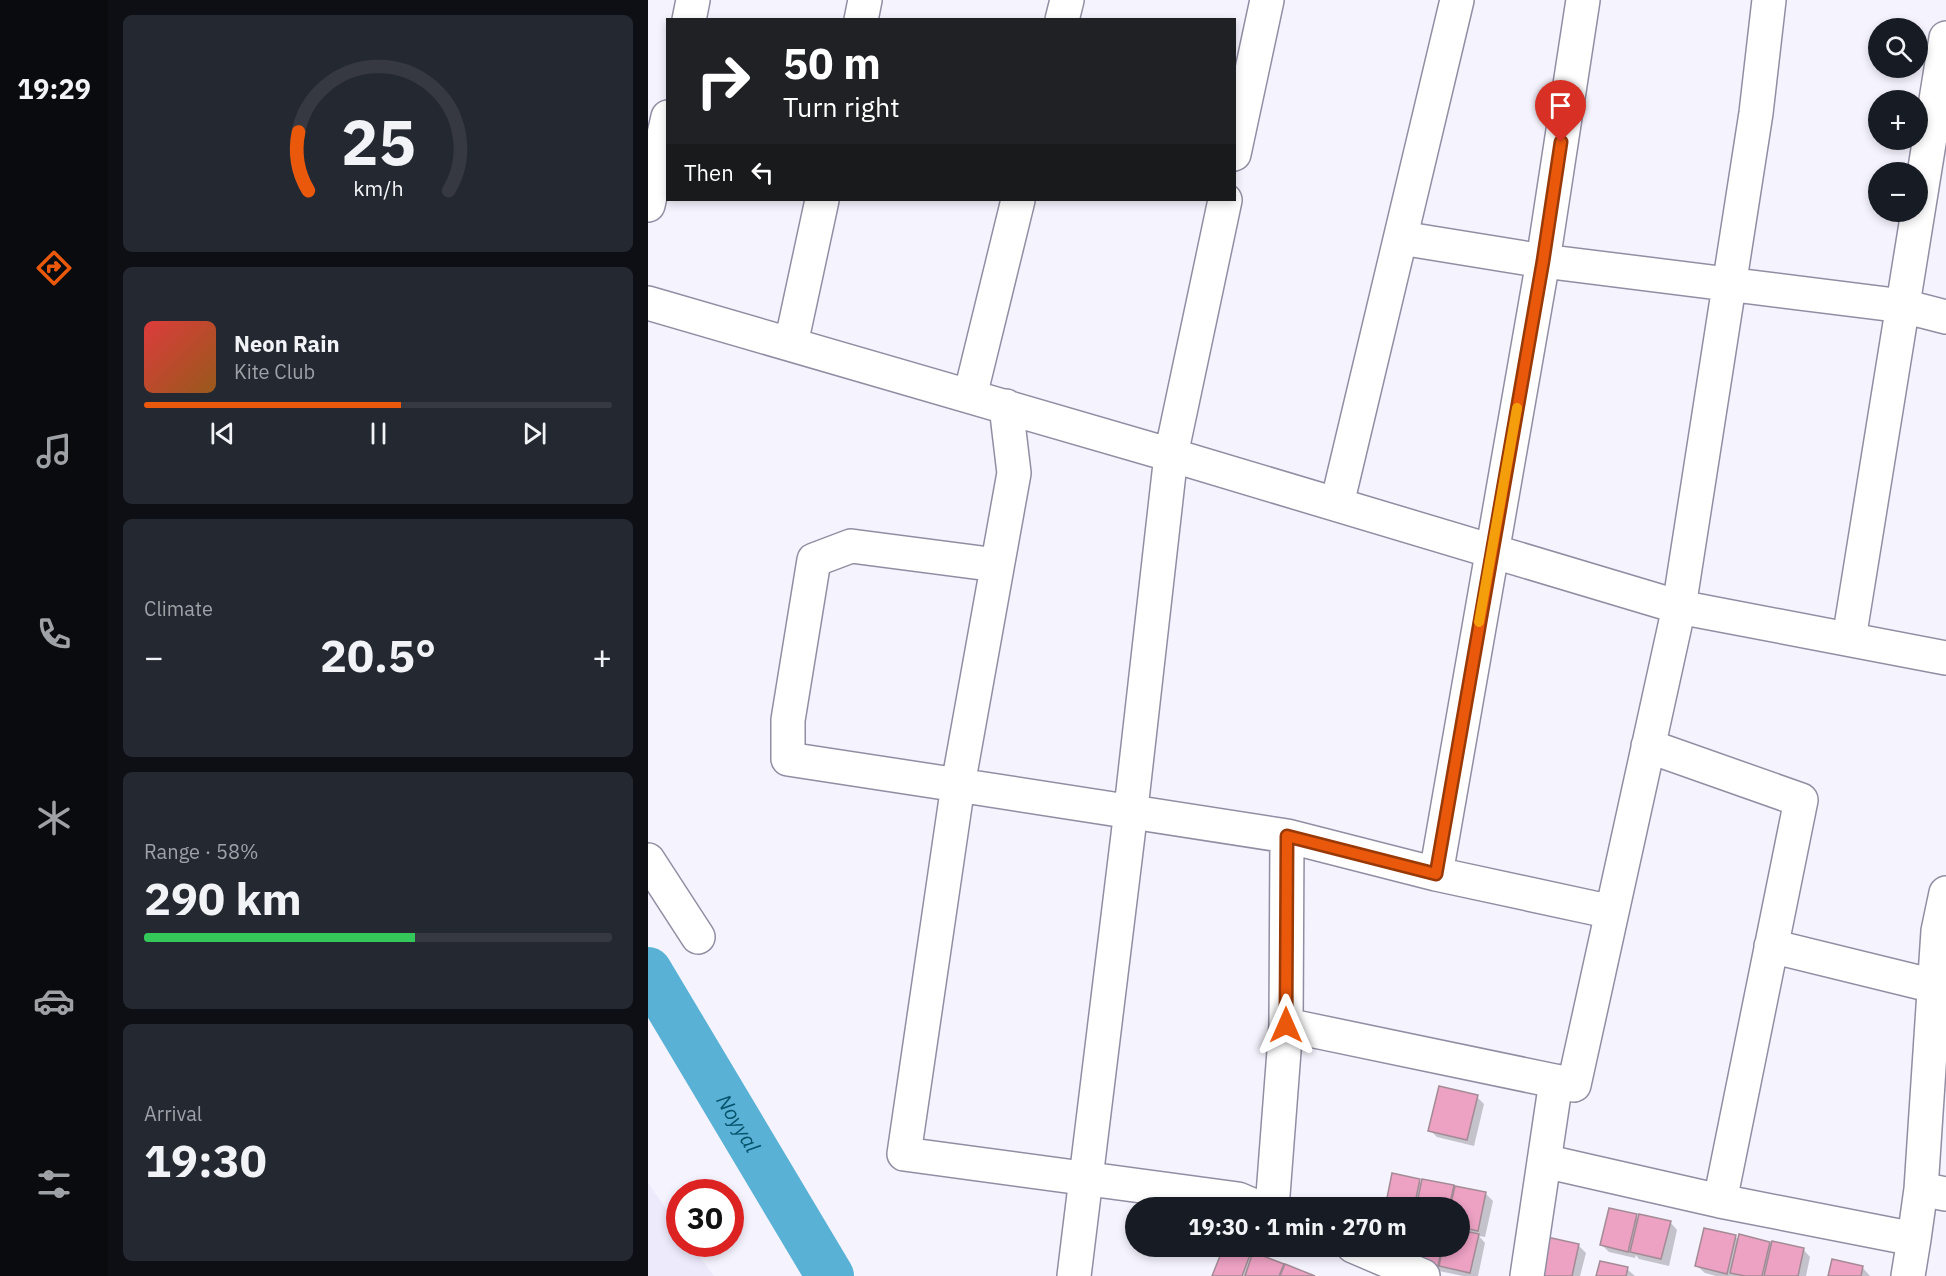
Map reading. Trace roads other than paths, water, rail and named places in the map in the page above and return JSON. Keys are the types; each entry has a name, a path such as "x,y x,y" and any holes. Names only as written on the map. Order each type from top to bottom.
{"street":[{"path":"689,18 693,0"},
{"path":"861,18 865,0"},
{"path":"1062,18 1067,0"},
{"path":"1236,145 1267,0"},
{"path":"1337,504 1458,0"},
{"path":"1436,874 1543,261 1582,0"},
{"path":"1286,1025 1574,1085 1679,607 1756,113 1769,0"},
{"path":"1849,639 1946,38"},
{"path":"648,206 666,126"},
{"path":"792,344 822,201"},
{"path":"970,396 1018,201"},
{"path":"1074,1276 1172,455 1225,201"},
{"path":"1401,238 1543,261 1903,306 1946,317"},
{"path":"648,303 1006,406 1679,607 1946,658"},
{"path":"1006,406 1014,473 958,785 904,1154 1223,1197"},
{"path":"997,565 851,546 814,560 788,720 788,759 1287,836 1436,874 1612,912"},
{"path":"1648,746 1801,800 1720,1202"},
{"path":"1273,1197 1286,1025 1287,836"},
{"path":"648,860 698,937"},
{"path":"1908,1276 1914,1239 1933,1192 1938,1042 1934,986 1946,893"},
{"path":"1772,946 1934,986"},
{"path":"1527,1276 1556,1081"},
{"path":"1544,1161 1720,1202 1914,1239"},
{"path":"1379,1257 1424,1276"}],"waterway":[{"name":"Noyyal","path":"648,971 830,1276"}]}
